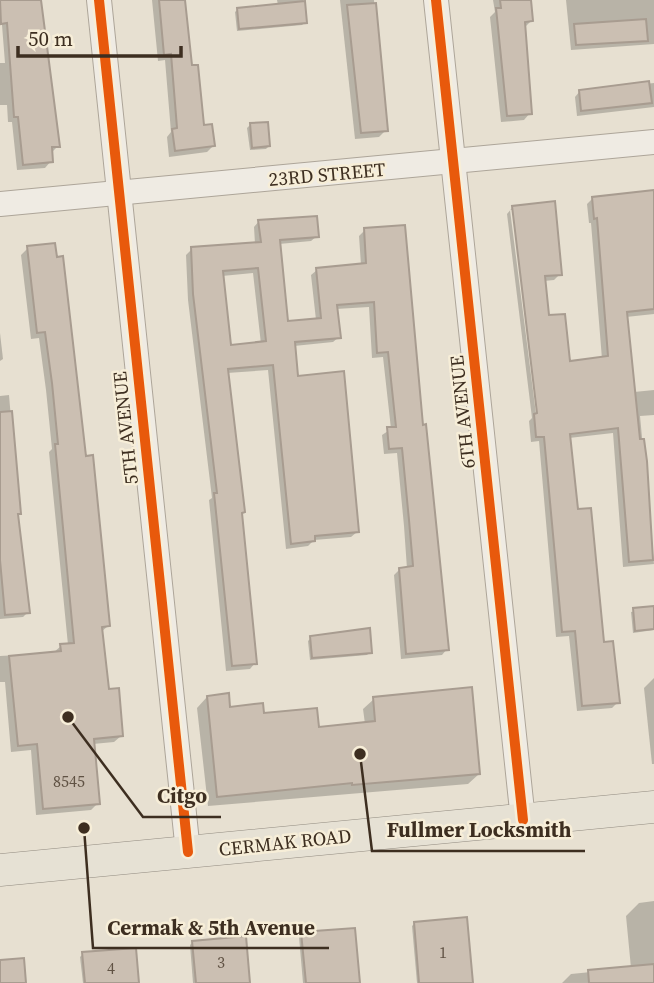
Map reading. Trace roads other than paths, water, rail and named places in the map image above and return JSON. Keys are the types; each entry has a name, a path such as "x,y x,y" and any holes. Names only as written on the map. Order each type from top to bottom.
{"main road":[{"name":"CERMAK ROAD","path":"0,870 654,807"}],"street":[{"name":"5TH AVENUE","path":"99,0 188,852"},
{"name":"6TH AVENUE","path":"436,0 523,820"},
{"name":"23RD STREET","path":"0,204 654,142"}],"place":[{"name":"Citgo","path":"68,717"},
{"name":"Fullmer Locksmith","path":"360,754"},
{"name":"Cermak & 5th Avenue","path":"84,828"}]}
